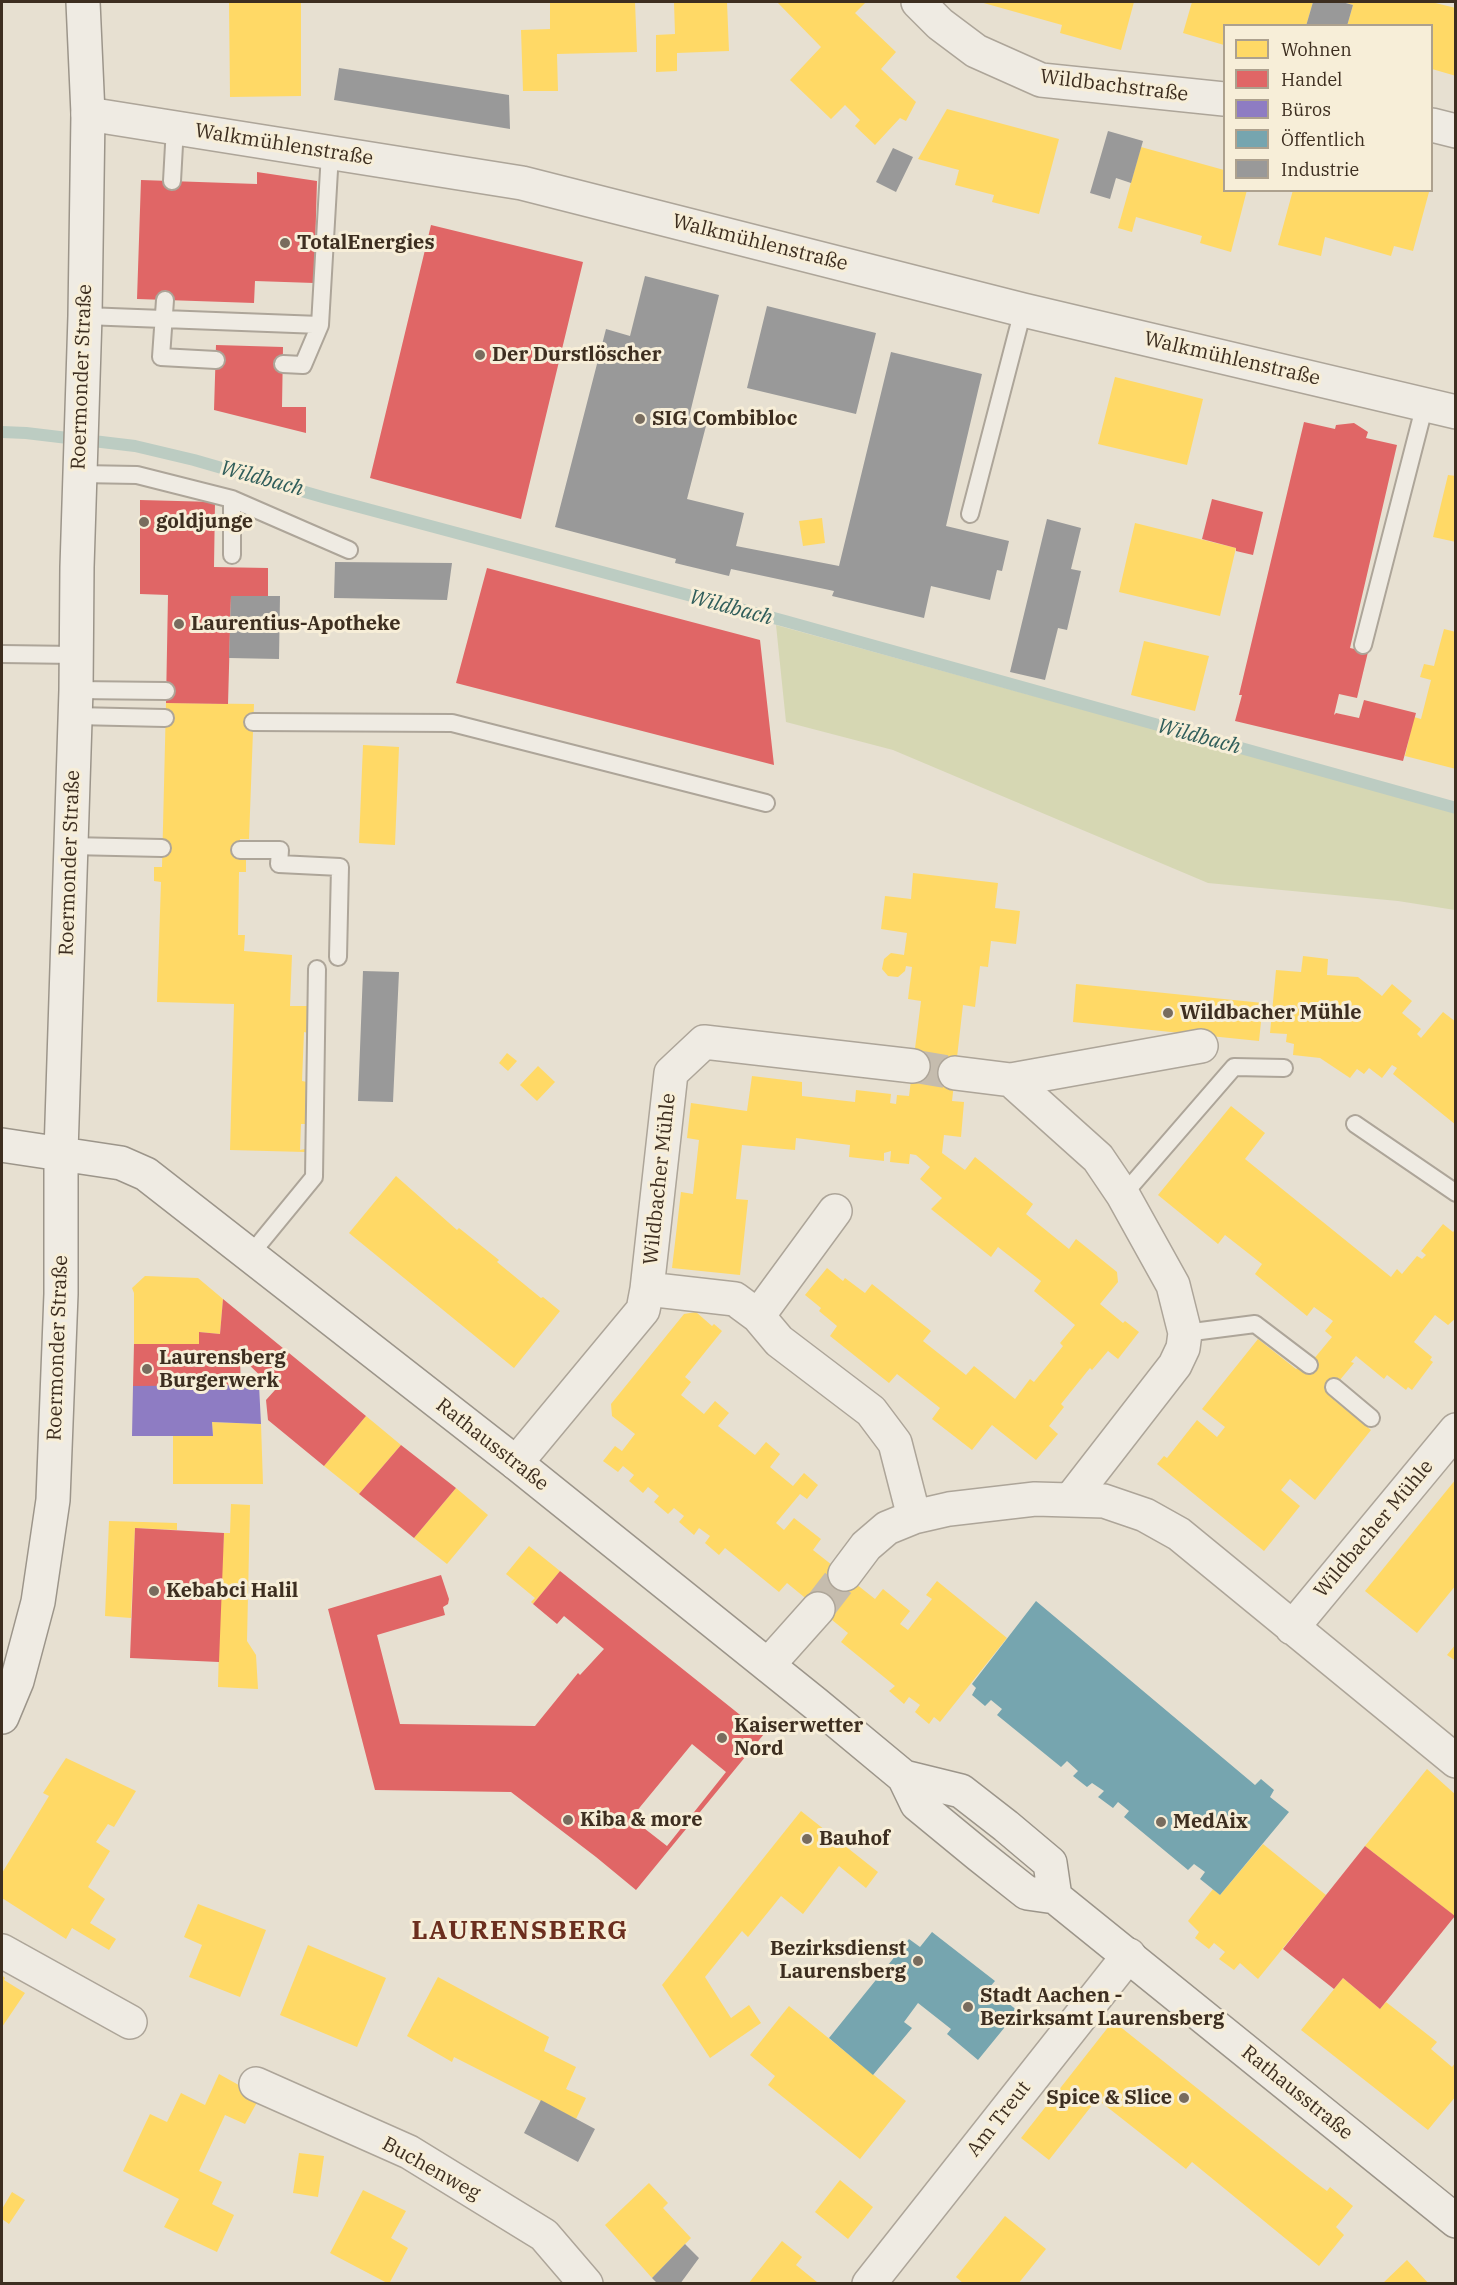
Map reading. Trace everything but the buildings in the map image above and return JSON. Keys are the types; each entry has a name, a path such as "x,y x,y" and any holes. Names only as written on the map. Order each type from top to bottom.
{"street":[{"name":"Roermonder Straße","path":"2,1717 17,1682 38,1602 53,1500 61,1294 61,1152 85,316 88,114 82,2"},
{"name":"Wildbachstraße","path":"918,2 940,24 976,51 1041,80 1223,99"},
{"name":"Walkmühlenstraße","path":"88,114 522,183 1023,310 1440,408"},
{"path":"1433,126 1455,131"},
{"name":"Wildbacher Mühle","path":"516,1462 643,1310 671,1073 704,1042 913,1066"},
{"path":"955,1073 1011,1080 1201,1046"},
{"path":"1011,1080 1098,1158 1123,1196 1173,1285 1185,1333 1183,1348 1175,1365 1071,1499"},
{"name":"Rathausstraße","path":"2,1145 61,1152 121,1163 146,1174 516,1462 904,1777 961,1791 1006,1826 1050,1863 1056,1897 1455,2221"},
{"path":"758,1316 835,1211"},
{"name":"Wildbacher Mühle","path":"647,1288 735,1299 758,1316 779,1341 871,1411 895,1443 914,1517"},
{"name":"Wildbacher Mühle","path":"1292,1628 1455,1430"},
{"path":"845,1574 866,1546 887,1528 914,1517 949,1509 1013,1502 1071,1499 1104,1501 1145,1515 1179,1534 1455,1761"},
{"path":"768,1665 818,1609"},
{"path":"2,1951 130,2022"},
{"name":"Am Treut","path":"868,2283 1128,1955"},
{"name":"Buchenweg","path":"256,2084 410,2152 544,2235 586,2283"}],"lane":[{"path":"172,181 175,127"},
{"path":"283,364 303,365 320,325 330,153"},
{"path":"165,300 161,357 216,360"},
{"path":"970,514 1023,310"},
{"path":"85,316 320,325"},
{"name":"Walkmühlenstraße","path":"1363,645 1440,408"},
{"path":"80,460 232,499 349,550"},
{"path":"232,499 232,555"},
{"path":"2,654 76,655"},
{"path":"75,703 166,691"},
{"path":"75,703 165,718"},
{"path":"253,722 452,723 766,803"},
{"path":"70,846 162,848"},
{"path":"240,850 280,850 279,864 340,867 338,957"},
{"path":"250,1255 314,1177 317,969"},
{"path":"1123,1196 1234,1067 1284,1068"},
{"path":"1355,1124 1455,1193"},
{"path":"1185,1333 1255,1324 1309,1365"},
{"path":"1334,1387 1371,1418"}],"green space":[{"path":"776,625 1455,812 1455,910 1398,901 1208,883 893,750 786,722"}],"waterway":[{"name":"Wildbach","path":"2,432 135,446 194,460 326,498 785,621 1456,808"}],"tunnel":[{"path":"913,1066 955,1073"},
{"path":"818,1609 845,1574"}],"place":[{"name":"TotalEnergies","path":"285,243"},
{"name":"Der Durstlöscher","path":"480,355"},
{"name":"SIG Combibloc","path":"640,419"},
{"name":"goldjunge","path":"144,522"},
{"name":"Laurentius-Apotheke","path":"179,624"},
{"name":"Wildbacher Mühle","path":"1168,1013"},
{"name":"Laurensberg Burgerwerk","path":"147,1369"},
{"name":"Kebabci Halil","path":"154,1591"},
{"name":"Kaiserwetter Nord","path":"722,1738"},
{"name":"Kiba & more","path":"568,1820"},
{"name":"MedAix","path":"1161,1822"},
{"name":"Bauhof","path":"807,1839"},
{"name":"Bezirksdienst Laurensberg","path":"918,1961"},
{"name":"Stadt Aachen - Bezirksamt Laurensberg","path":"968,2007"},
{"name":"Spice & Slice","path":"1184,2098"}],"district":[{"name":"LAURENSBERG","path":"520,1931"}]}
